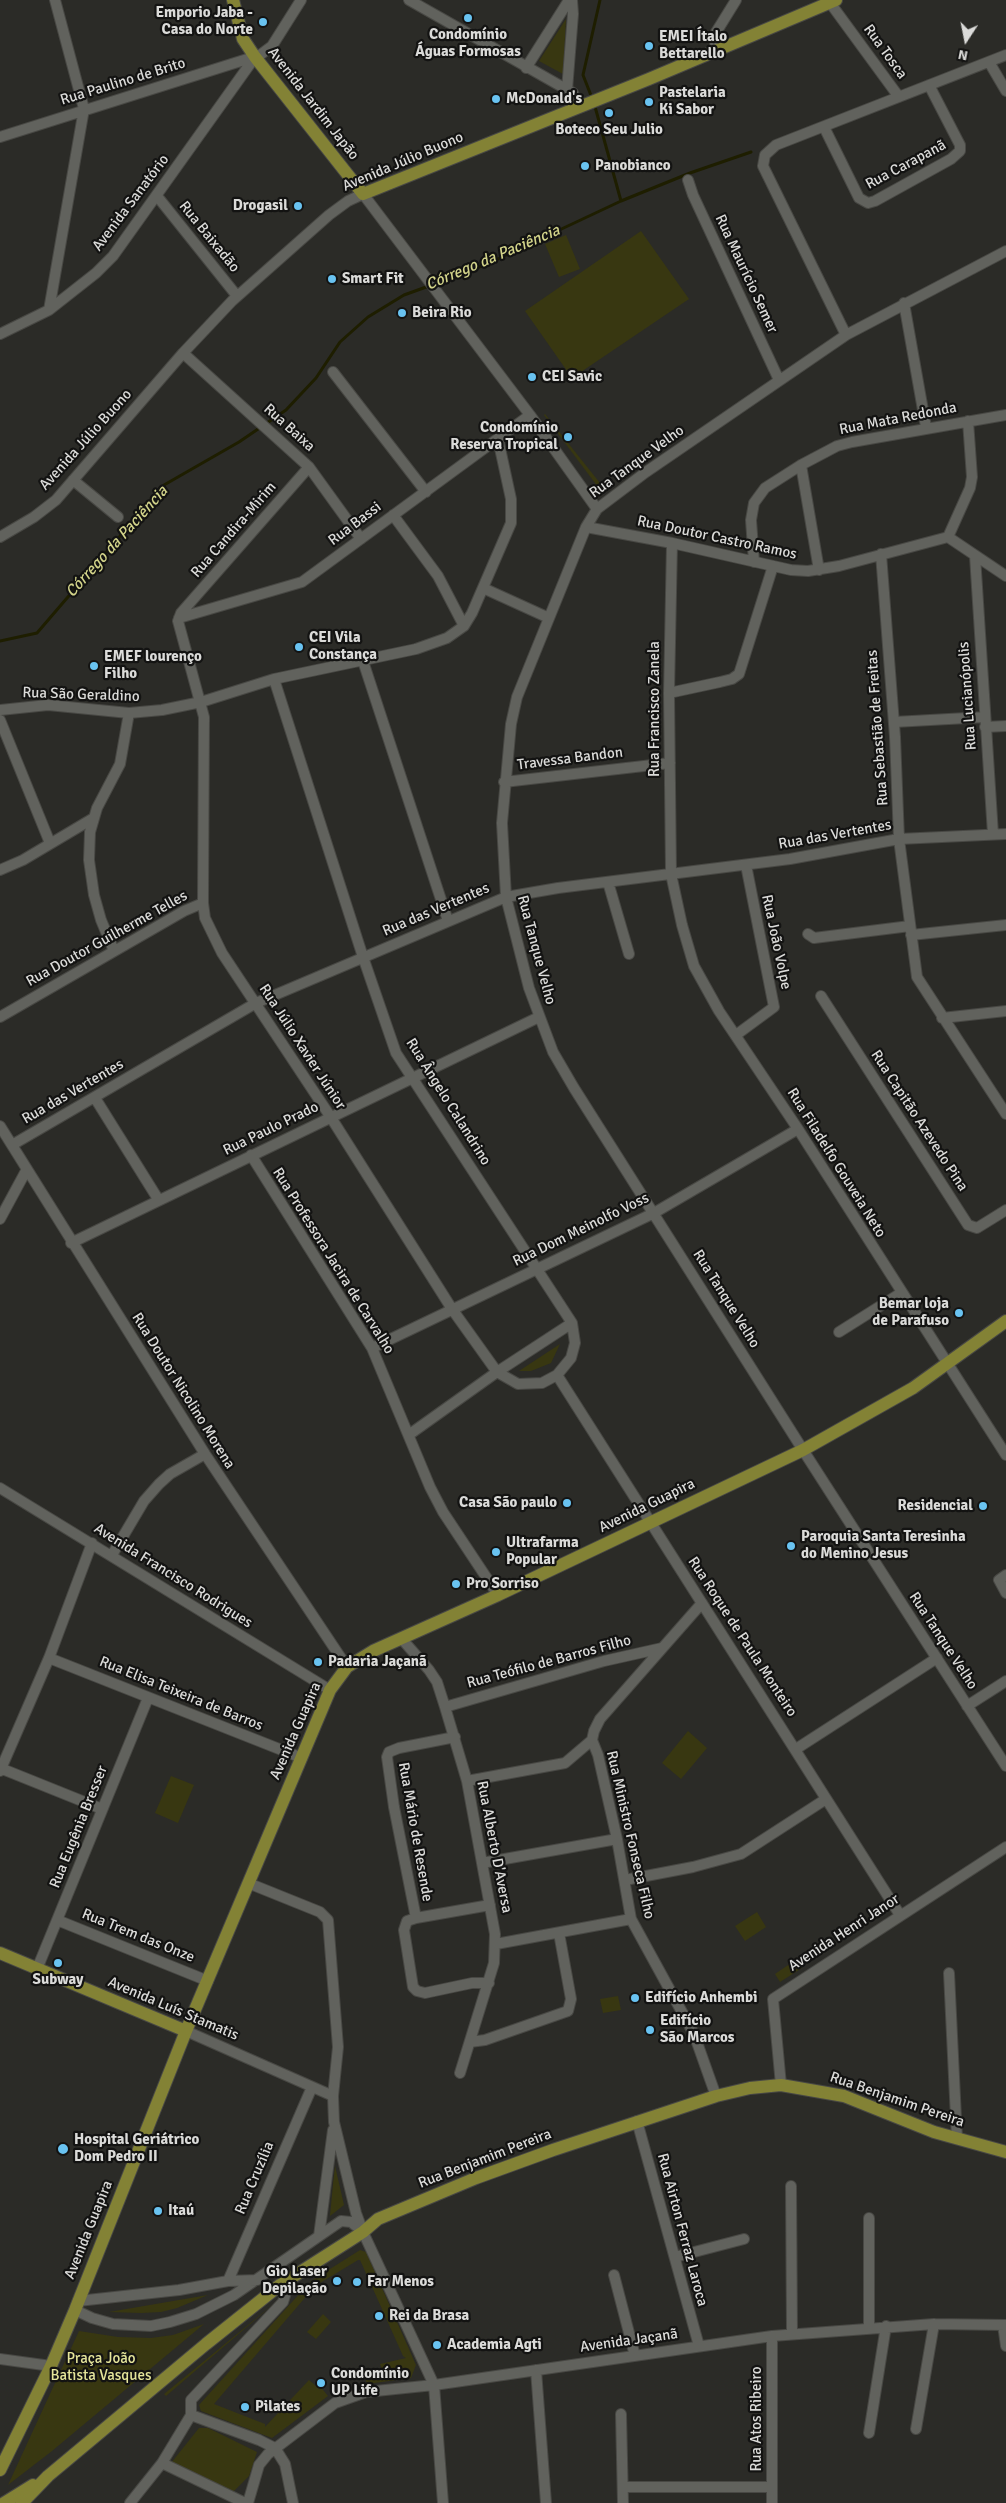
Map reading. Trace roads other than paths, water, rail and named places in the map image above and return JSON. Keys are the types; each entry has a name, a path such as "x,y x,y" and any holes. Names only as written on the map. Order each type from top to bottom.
{"main road":[{"name":"Avenida Jardim Japão","path":"233,0 244,39 255,57 363,194"},
{"name":"Avenida Júlio Buono","path":"363,194 588,103 831,1"},
{"name":"Avenida Guapira","path":"0,2470 50,2366 76,2306 186,2031 330,1690 347,1667 401,1638 498,1595 802,1450 874,1411 947,1365 1006,1321"},
{"name":"Avenida Luís Stamatis","path":"0,1953 186,2031"},
{"name":"Rua Benjamim Pereira","path":"22,2503 48,2476 176,2368 290,2279 363,2232 378,2219 476,2178 636,2121 716,2096 750,2088 781,2084 844,2096 957,2139 1006,2152"},
{"name":"Rua Benjamim Pereira","path":"4,2503 48,2476"}],"street":[{"path":"49,310 84,109 54,0"},
{"path":"255,57 272,46 301,0"},
{"path":"409,0 588,103"},
{"path":"526,68 570,0"},
{"path":"567,90 573,14 570,0"},
{"path":"715,50 715,34 736,0"},
{"name":"Rua Tosca","path":"831,1 899,97"},
{"path":"846,335 763,166 763,160 768,150 1006,55"},
{"name":"Rua Paulino de Brito","path":"0,137 84,109 255,57"},
{"name":"Avenida Sanatório","path":"0,334 49,310 96,273 113,256 255,57"},
{"path":"989,62 1006,91"},
{"path":"233,63 243,74"},
{"name":"Rua Carapanã","path":"824,127 859,198 868,203 874,201 951,159 960,151 960,144 929,85"},
{"name":"Rua Maurício Semer","path":"688,180 693,195 779,380"},
{"name":"Avenida Jardim Japão","path":"363,194 530,415 597,509"},
{"name":"Avenida Júlio Buono","path":"0,536 44,510 74,480 184,352 237,296 329,215 348,201 363,194"},
{"name":"Rua Baixadão","path":"157,196 237,296"},
{"name":"Rua Tanque Velho","path":"1006,251 846,335 646,472 597,509 586,527 517,697 511,724 504,782 502,866 506,897 539,1017 553,1052 802,1450 1006,1766"},
{"path":"904,303 926,427"},
{"name":"Rua Baixa","path":"184,352 309,466 361,539"},
{"path":"333,372 426,492"},
{"name":"Rua Bassi","path":"180,616 302,582 530,415"},
{"name":"Rua Mata Redonda","path":"754,562 751,520 754,503 765,488 801,465 837,446 926,427 1006,415"},
{"path":"968,421 972,477 970,488 948,537 1006,576"},
{"name":"Rua São Geraldino","path":"0,710 48,705 129,713 162,710 201,702 274,679 432,645 447,638 464,626 483,588 511,523 512,511 498,439"},
{"path":"801,465 819,570"},
{"name":"Rua Candira-Mirim","path":"180,616 309,466"},
{"path":"74,480 118,517"},
{"path":"393,514 438,576 464,626"},
{"name":"Rua Doutor Castro Ramos","path":"586,527 672,543 791,570 819,570 948,537"},
{"name":"Rua Francisco Zanela","path":"671,874 669,693 672,543"},
{"name":"Rua Sebastião de Freitas","path":"881,554 894,722 899,839 917,977 1006,1114"},
{"name":"Rua Lucianópolis","path":"975,556 992,834"},
{"path":"669,693 732,679 739,674 773,566"},
{"path":"483,588 549,618"},
{"name":"Rua Júlio Xavier Júnior","path":"180,616 179,632 204,716 203,903 209,929 452,1309 497,1372"},
{"path":"363,661 448,921"},
{"name":"Rua Ângelo Calandrino","path":"274,679 363,957 396,1052 572,1323"},
{"path":"114,951 101,920 89,860 92,819 120,764 125,750 129,713"},
{"path":"0,720 50,842"},
{"path":"894,722 985,722 1006,726"},
{"name":"Travessa Bandon","path":"504,782 670,763"},
{"path":"0,870 23,860 50,842 92,819"},
{"name":"Rua das Vertentes","path":"12,1145 256,1003 506,897 558,888 746,865 899,839 992,834 1006,836"},
{"name":"Rua João Volpe","path":"736,1035 774,1007 746,865"},
{"name":"Rua Filadelfo Gouveia Neto","path":"671,874 694,966 705,988 798,1129 1006,1455"},
{"path":"608,882 628,954"},
{"name":"Rua Doutor Guilherme Telles","path":"0,1017 114,951 203,903"},
{"path":"808,934 814,938 1006,925"},
{"name":"Rua Capitão Azevedo Pina","path":"821,996 968,1224 977,1228 1006,1210"},
{"path":"942,1018 1006,1011"},
{"name":"Rua Paulo Prado","path":"71,1243 158,1199 539,1017"},
{"path":"95,1098 158,1199"},
{"name":"Rua Doutor Nicolino Morena","path":"0,1126 71,1243 205,1454 347,1667"},
{"name":"Rua Dom Meinolfo Voss","path":"372,1348 654,1213 798,1129"},
{"name":"Rua Professora Jacira de Carvalho","path":"250,1155 372,1348 410,1434 434,1495 498,1595"},
{"path":"0,1219 27,1169"},
{"path":"839,1332 901,1293"},
{"path":"410,1434 497,1372 572,1323 575,1336 573,1351 567,1364 557,1376 542,1383 526,1385 511,1381 497,1372"},
{"name":"Rua Roque de Paula Monteiro","path":"557,1376 900,1915"},
{"path":"112,1555 144,1501 159,1484 170,1474 205,1454"},
{"name":"Avenida Francisco Rodrigues","path":"0,1488 330,1690"},
{"path":"92,1544 49,1658 0,1769 102,1809"},
{"path":"1006,1574 999,1580 1006,1593"},
{"name":"Rua Ministro Fonseca Filho","path":"702,1603 600,1719 592,1740 598,1755 617,1839 631,1919 694,2034 716,2096"},
{"name":"Rua Alberto D'Aversa","path":"401,1638 437,1682 455,1737 467,1781 496,1944 489,1983 460,2074"},
{"name":"Rua Teófilo de Barros Filho","path":"445,1706 604,1661 662,1648"},
{"name":"Rua Elisa Teixeira de Barros","path":"49,1658 302,1758"},
{"path":"796,1749 937,1658"},
{"path":"967,1706 1006,1681"},
{"name":"Rua Eugênia Bresser","path":"37,1968 148,1698"},
{"name":"Rua Mário de Resende","path":"455,1737 399,1748 390,1752 387,1757 394,1808 416,1918 407,1921 404,1930 413,1987 417,1991 425,1994 472,1983 489,1983"},
{"path":"467,1781 565,1763 592,1740"},
{"path":"625,1880 693,1867 741,1854 826,1799"},
{"path":"482,1863 617,1839"},
{"name":"Avenida Henri Janor","path":"781,2084 773,1999 1006,1847"},
{"path":"248,1883 320,1912 328,1920 338,2048 333,2096 334,2122 318,2236"},
{"path":"416,1918 490,1906"},
{"path":"496,1944 631,1919"},
{"name":"Rua Trem das Onze","path":"57,1920 208,1981"},
{"path":"470,2042 485,2040 568,2010 571,1999 559,1933"},
{"path":"949,1973 957,2139"},
{"name":"Avenida Luís Stamatis","path":"186,2031 333,2096"},
{"name":"Rua Cruzília","path":"228,2281 312,2087"},
{"name":"Rua Airton Ferraz Laroca","path":"636,2121 699,2346"},
{"path":"334,2122 356,2213 363,2232 434,2385 443,2503"},
{"path":"791,2186 790,2268 792,2334"},
{"path":"869,2218 869,2328"},
{"path":"76,2306 92,2318 113,2324 151,2326 170,2322 196,2314 258,2280 341,2221 351,2222 363,2232"},
{"path":"675,2257 744,2239"},
{"path":"614,2275 635,2356"},
{"path":"130,2503 162,2463 191,2416 191,2400 283,2302 290,2279"},
{"path":"76,2306 228,2281 258,2280"},
{"path":"916,2429 934,2324"},
{"name":"Avenida Jaçanã","path":"246,2503 259,2465 275,2448 323,2412 347,2397 366,2392 434,2385 772,2336 886,2326 934,2324 1004,2325"},
{"path":"1004,2325 1006,2346"},
{"path":"869,2433 886,2326"},
{"name":"Rua Atos Ribeiro","path":"772,2336 772,2503"},
{"path":"0,2359 50,2366"},
{"path":"536,2370 546,2503"},
{"path":"621,2414 623,2503"},
{"path":"191,2416 259,2440 275,2448 284,2464 293,2503"},
{"path":"162,2463 246,2503"},
{"path":"622,2487 772,2486"}],"waterway":[{"path":"592,98 583,75 600,0"},
{"path":"594,103 621,201"},
{"name":"Córrego da Paciência","path":"435,284 487,264 621,201 690,173 751,152"},
{"name":"Córrego da Paciência","path":"0,641 37,633 164,485 239,442 286,410 316,378 340,342 368,317 404,295 429,286"}],"place":[{"name":"Condomínio Águas Formosas","path":"468,18"},
{"name":"Emporio Jaba - Casa do Norte","path":"263,22"},
{"name":"EMEI Ítalo Bettarello","path":"649,46"},
{"name":"McDonald's","path":"496,99"},
{"name":"Pastelaria Ki Sabor","path":"649,102"},
{"name":"Boteco Seu Julio","path":"609,113"},
{"name":"Panobianco","path":"585,166"},
{"name":"Drogasil","path":"298,206"},
{"name":"Smart Fit","path":"332,279"},
{"name":"Beira Rio","path":"402,313"},
{"name":"CEI Savic","path":"532,377"},
{"name":"Condomínio Reserva Tropical","path":"568,437"},
{"name":"CEI Vila Constança","path":"299,647"},
{"name":"EMEF lourenço Filho","path":"94,666"},
{"name":"Bemar loja de Parafuso","path":"959,1313"},
{"name":"Casa São paulo","path":"567,1503"},
{"name":"Residencial","path":"983,1506"},
{"name":"Paroquia Santa Teresinha do Menino Jesus","path":"791,1546"},
{"name":"Ultrafarma Popular","path":"496,1552"},
{"name":"Pro Sorriso","path":"456,1584"},
{"name":"Padaria Jaçanã","path":"318,1662"},
{"name":"Subway","path":"58,1963"},
{"name":"Edifício Anhembi","path":"635,1998"},
{"name":"Edifício São Marcos","path":"650,2030"},
{"name":"Hospital Geriátrico Dom Pedro II","path":"63,2149"},
{"name":"Itaú","path":"158,2211"},
{"name":"Gio Laser Depilação","path":"337,2281"},
{"name":"Far Menos","path":"357,2282"},
{"name":"Rei da Brasa","path":"379,2316"},
{"name":"Academia Agti","path":"437,2345"},
{"name":"Condomínio UP Life","path":"321,2383"},
{"name":"Pilates","path":"245,2407"}],"park label":[{"name":"Praça João Batista Vasques","path":"101,2368"}]}
